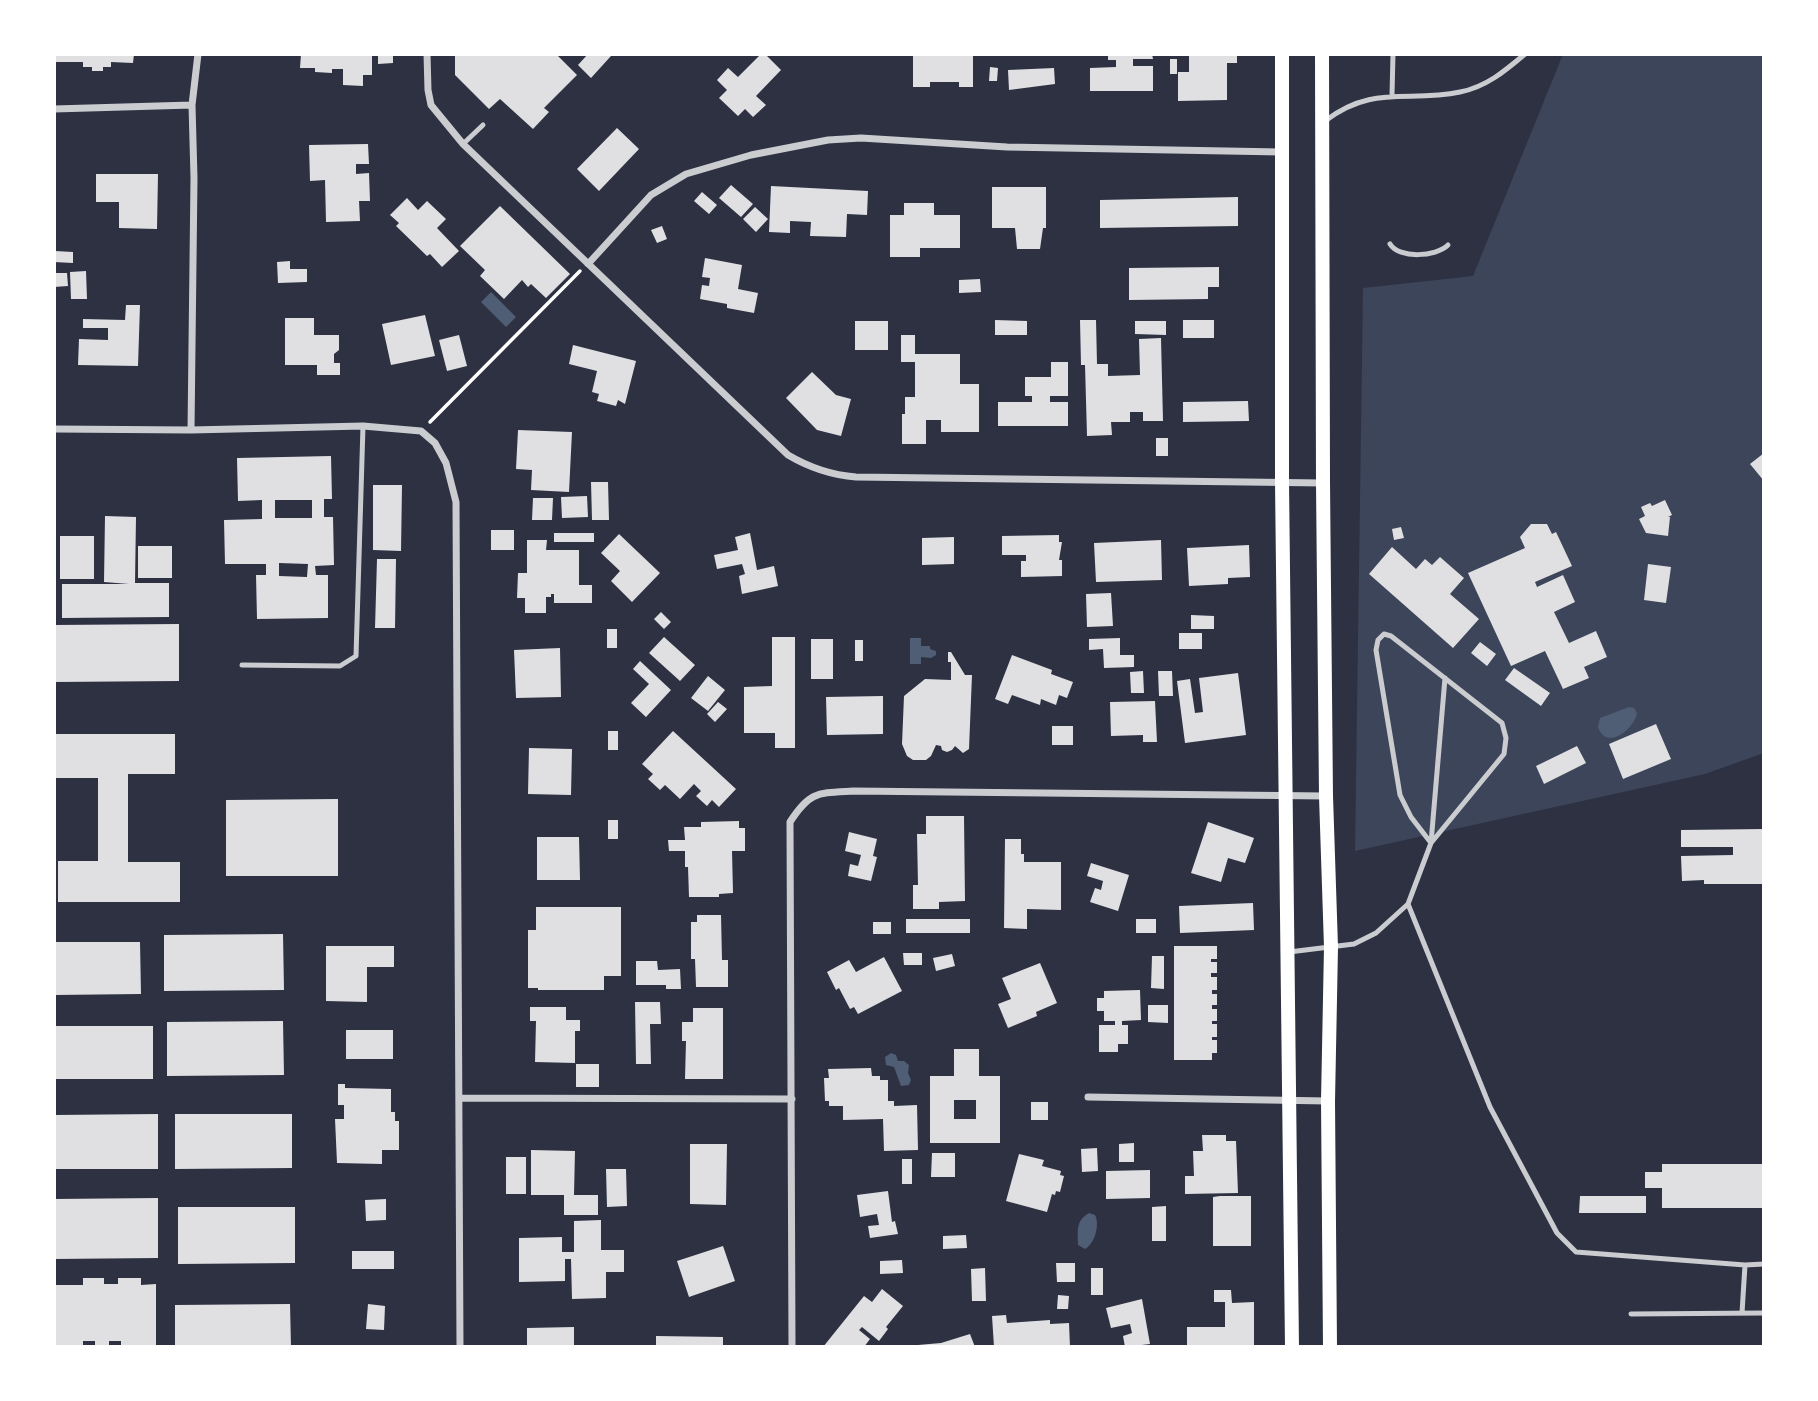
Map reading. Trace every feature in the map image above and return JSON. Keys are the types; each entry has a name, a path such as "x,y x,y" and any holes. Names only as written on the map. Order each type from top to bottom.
{"main road":[{"path":"1282,54 1282,482 1292,1347"},
{"path":"1322,54 1326,796 1331,947 1328,1101 1330,1347"}],"street":[{"path":"191,430 194,178 192,105 198,54"},
{"path":"427,54 431,105 463,144 788,455 811,468 835,475 856,477 1323,483"},
{"path":"54,109 192,105"},
{"path":"588,264 651,195 686,174 751,155 828,140 861,138 1007,147 1282,152"},
{"path":"54,429 191,430 363,426 421,430 435,443 446,463 456,502 460,1347"},
{"path":"792,1347 790,822 801,806 818,793 853,791 1326,796"},
{"path":"1088,1097 1328,1101"},
{"path":"460,1098 792,1099"}],"lane":[{"path":"1392,95 1393,54"},
{"path":"1323,123 1356,103 1392,95 1436,96 1463,92 1497,78 1525,54"},
{"path":"463,144 483,125"},
{"path":"1390,244 1394,250 1402,253 1434,253 1442,251 1447,245"},
{"path":"242,665 340,666 356,656 363,426"},
{"path":"1381,636 1391,636 1502,723 1506,746 1504,754 1431,843 1411,817 1400,795 1376,650 1381,636"},
{"path":"1289,952 1354,944 1376,933 1408,904 1431,843 1445,678"},
{"path":"1408,904 1490,1107 1557,1233 1576,1252 1745,1265 1764,1264"},
{"path":"1741,1313 1745,1265"},
{"path":"1631,1314 1764,1313"}],"path":[{"path":"421,430 588,264"}],"shaded area":[{"path":"1564,54 1764,54 1764,753 1705,774 1355,851 1363,288 1473,276"},
{"path":"491,292 516,317 506,327 481,302"},
{"path":"910,638 921,638 921,646 930,646 930,649 936,651 936,655 931,658 921,657 921,664 910,664"},
{"path":"1629,707 1634,708 1637,713 1631,726 1613,738 1602,734 1598,727 1600,718"},
{"path":"891,1053 896,1055 898,1061 909,1065 909,1085 901,1086 894,1067 886,1065 885,1057"},
{"path":"1089,1213 1095,1215 1097,1228 1094,1238 1085,1249 1078,1245 1078,1231 1079,1223"}],"building":[{"path":"56,54 134,54 133,63 111,62 111,67 103,67 103,71 92,71 92,67 83,67 83,62 56,62"},
{"path":"301,54 372,54 372,75 363,75 363,86 343,85 343,69 332,69 332,73 315,72 315,68 300,68"},
{"path":"378,54 393,54 393,63 378,64"},
{"path":"455,54 556,54 577,75 544,108 549,112 533,129 500,99 489,109 455,75"},
{"path":"588,54 611,56 591,78 578,65"},
{"path":"761,54 765,54 781,70 756,96 766,105 753,117 745,109 738,116 719,98 727,90 717,80 728,68 738,77"},
{"path":"913,54 973,54 973,87 959,87 959,82 930,82 930,87 913,87"},
{"path":"1108,54 1152,54 1153,59 1133,59 1133,66 1153,66 1153,91 1090,91 1090,68 1116,67 1116,60 1108,60"},
{"path":"1189,54 1237,54 1237,63 1227,63 1227,100 1178,101 1178,72 1189,72"},
{"path":"1170,59 1177,59 1177,74 1170,74"},
{"path":"990,67 998,68 997,81 989,81"},
{"path":"1054,68 1055,84 1009,90 1008,70"},
{"path":"617,128 639,149 599,191 577,169"},
{"path":"368,144 369,164 356,164 356,174 369,173 370,201 359,201 360,221 326,222 325,180 310,181 309,145"},
{"path":"96,174 158,174 157,229 119,228 119,202 96,202"},
{"path":"731,185 753,204 741,217 719,198"},
{"path":"771,186 868,191 867,215 847,214 846,237 810,236 811,222 790,221 790,233 769,232"},
{"path":"992,187 1046,187 1046,228 1043,228 1040,249 1017,249 1015,228 992,228"},
{"path":"702,192 717,205 709,214 694,201"},
{"path":"1238,197 1238,226 1100,228 1100,200"},
{"path":"407,198 418,210 427,201 446,219 437,228 459,251 442,267 396,226 399,223 390,215"},
{"path":"904,203 934,203 934,215 960,215 960,248 920,248 920,257 890,257 890,215 904,215"},
{"path":"500,206 570,274 546,298 531,284 528,287 522,280 504,299 480,276 485,270 460,246"},
{"path":"755,207 768,219 756,232 743,219"},
{"path":"662,226 667,239 657,243 651,230"},
{"path":"55,251 73,252 73,263 54,262"},
{"path":"705,258 742,265 738,289 758,293 754,313 700,299 702,285 709,286 710,278 702,277"},
{"path":"290,261 290,269 307,269 307,282 278,283 277,262"},
{"path":"1219,267 1219,287 1208,287 1208,299 1129,300 1129,268"},
{"path":"86,271 87,299 71,299 70,272"},
{"path":"54,273 67,273 68,286 54,287"},
{"path":"980,279 981,292 959,293 959,280"},
{"path":"126,305 140,305 138,366 78,365 79,339 108,340 108,328 83,328 83,319 125,320"},
{"path":"425,315 435,356 391,365 382,324"},
{"path":"285,318 314,318 314,335 339,335 339,350 334,354 334,363 340,363 340,375 317,375 317,365 285,365"},
{"path":"995,320 1027,321 1027,335 995,335"},
{"path":"1080,320 1096,320 1097,364 1108,364 1108,376 1140,375 1139,339 1161,338 1163,421 1143,421 1143,412 1130,412 1130,422 1111,422 1112,435 1087,436 1085,365 1081,365"},
{"path":"1183,320 1214,320 1214,338 1183,338"},
{"path":"855,321 888,321 888,350 855,350"},
{"path":"1135,321 1166,321 1166,335 1135,334"},
{"path":"459,335 467,366 447,371 439,340"},
{"path":"901,335 915,335 915,354 960,354 960,384 979,384 979,432 941,432 941,420 926,420 926,444 902,444 905,397 915,397 915,362 901,362"},
{"path":"573,345 636,361 625,404 618,400 616,406 597,401 599,394 592,392 597,371 569,364"},
{"path":"1051,362 1068,362 1068,396 1050,396 1050,402 1068,402 1068,426 998,426 998,402 1032,402 1032,396 1025,396 1025,377 1051,377"},
{"path":"812,372 836,395 851,399 841,436 817,430 786,398"},
{"path":"1248,401 1249,421 1183,422 1183,402"},
{"path":"518,430 572,432 569,492 531,490 532,470 516,469"},
{"path":"1156,438 1168,438 1168,456 1156,456"},
{"path":"1764,453 1764,481 1750,464"},
{"path":"331,456 332,499 324,499 324,517 333,517 334,565 315,566 316,575 328,575 328,618 257,619 256,575 266,575 266,564 225,564 224,520 262,519 262,500 238,501 237,458","holes":["275,500 312,500 312,518 275,518","279,563 308,564 307,577 279,576"]},
{"path":"591,482 608,482 609,520 592,520"},
{"path":"373,485 402,485 401,551 373,550"},
{"path":"587,496 588,517 562,518 561,497"},
{"path":"533,498 553,498 552,520 532,520"},
{"path":"1665,500 1672,515 1668,517 1668,536 1646,533 1639,519 1645,516 1641,507 1650,503 1652,506"},
{"path":"105,516 136,517 135,583 169,583 169,617 62,618 62,584 129,584 104,582"},
{"path":"1531,524 1547,524 1552,534 1556,532 1572,566 1535,582 1537,587 1563,575 1575,602 1554,612 1569,643 1596,631 1607,657 1584,667 1589,678 1563,689 1545,651 1511,666 1468,573 1525,548 1520,537"},
{"path":"1401,527 1404,538 1394,540 1392,529"},
{"path":"491,530 514,530 514,550 491,550"},
{"path":"554,533 594,533 594,542 554,542"},
{"path":"750,533 757,570 774,566 778,586 742,594 739,576 745,574 742,564 717,569 714,555 738,550 735,537"},
{"path":"619,534 660,573 632,602 611,581 620,571 601,553"},
{"path":"1059,535 1059,542 1062,542 1059,560 1062,560 1062,576 1021,577 1021,561 1026,561 1026,555 1002,555 1002,536"},
{"path":"60,536 94,536 94,579 60,579"},
{"path":"954,537 954,564 922,565 922,538"},
{"path":"527,540 547,540 546,550 579,550 579,585 592,585 592,603 554,603 554,594 551,594 551,597 546,597 546,613 525,613 525,598 517,598 518,573 527,573"},
{"path":"1161,540 1162,580 1096,582 1094,543"},
{"path":"1249,545 1250,577 1228,578 1228,584 1189,586 1187,548"},
{"path":"138,546 172,546 172,578 138,578"},
{"path":"1392,547 1416,569 1425,559 1432,565 1440,557 1464,578 1450,594 1479,619 1453,648 1369,574"},
{"path":"377,559 396,559 395,628 375,628"},
{"path":"1648,564 1671,567 1666,603 1644,600"},
{"path":"1111,593 1113,626 1087,627 1086,594"},
{"path":"661,612 671,622 664,629 654,619"},
{"path":"1191,615 1214,616 1214,629 1191,629"},
{"path":"179,624 179,681 54,682 54,625"},
{"path":"607,629 617,629 617,648 607,648"},
{"path":"1179,633 1202,633 1202,649 1179,649"},
{"path":"664,637 695,665 680,681 649,653"},
{"path":"772,637 795,637 795,748 775,748 775,733 744,733 744,687 772,686"},
{"path":"1120,638 1120,655 1134,655 1134,667 1104,668 1103,649 1089,650 1089,639"},
{"path":"811,639 833,639 833,679 811,679"},
{"path":"855,640 863,640 863,661 855,661"},
{"path":"1480,642 1496,654 1487,666 1471,653"},
{"path":"560,648 561,697 516,698 514,650"},
{"path":"948,652 951,652 965,675 972,675 969,749 963,753 955,746 947,752 936,745 926,760 913,760 907,756 902,744 904,696 925,679 951,680"},
{"path":"1012,655 1052,670 1051,674 1073,682 1067,698 1059,695 1056,705 1041,699 1040,705 1012,695 1008,704 995,699"},
{"path":"640,661 671,690 646,717 631,703 649,684 633,669"},
{"path":"1514,668 1550,693 1541,706 1505,680"},
{"path":"1143,671 1144,693 1131,693 1130,672"},
{"path":"1158,671 1172,671 1173,696 1159,696"},
{"path":"1238,673 1246,735 1185,743 1177,681 1190,679 1195,713 1203,712 1199,678"},
{"path":"708,676 725,690 708,711 691,698"},
{"path":"883,696 883,734 827,735 826,697"},
{"path":"1155,701 1157,742 1143,742 1143,735 1111,736 1110,702"},
{"path":"718,702 727,709 715,722 707,714"},
{"path":"1656,724 1671,759 1623,779 1609,744"},
{"path":"1052,726 1073,726 1073,745 1052,745"},
{"path":"608,731 618,731 618,750 608,750"},
{"path":"673,731 736,789 719,807 712,800 707,806 696,796 701,791 694,784 680,799 665,785 660,790 648,779 653,774 642,764"},
{"path":"55,734 175,734 175,774 128,774 128,862 180,862 180,902 58,902 58,861 98,861 98,778 55,778"},
{"path":"1577,746 1586,763 1544,784 1536,766"},
{"path":"529,748 572,749 571,795 528,794"},
{"path":"338,799 338,876 226,876 226,800"},
{"path":"926,816 964,816 965,901 939,902 939,909 913,909 913,885 918,885 917,834 926,834"},
{"path":"608,820 618,820 618,839 608,839"},
{"path":"739,821 739,828 745,828 745,851 732,851 733,893 719,894 719,897 689,897 685,851 669,851 668,840 685,840 684,827 701,827 701,822"},
{"path":"1208,822 1254,838 1245,863 1228,858 1221,882 1191,873"},
{"path":"1764,829 1764,884 1704,884 1704,880 1682,881 1681,856 1733,855 1733,847 1681,847 1681,830"},
{"path":"849,832 877,839 873,856 877,857 871,881 848,876 850,864 858,866 861,855 845,851"},
{"path":"537,837 579,837 580,880 537,880"},
{"path":"1005,839 1021,839 1024,862 1061,862 1061,910 1027,909 1027,929 1004,928"},
{"path":"1091,863 1129,875 1118,911 1090,902 1095,888 1101,890 1103,881 1087,876"},
{"path":"1253,903 1254,930 1180,933 1179,906"},
{"path":"536,907 621,907 621,976 604,976 604,990 528,988 528,930 536,930"},
{"path":"697,915 721,915 722,960 728,960 728,987 696,987 695,959 691,959 691,922 697,922"},
{"path":"906,919 970,919 970,933 906,933"},
{"path":"1136,919 1156,919 1156,933 1136,933"},
{"path":"873,922 891,922 891,934 873,934"},
{"path":"283,934 284,990 164,991 164,935"},
{"path":"54,942 140,942 141,994 54,995"},
{"path":"326,946 394,946 394,967 367,967 367,1002 326,1001"},
{"path":"1174,946 1217,946 1217,959 1211,959 1211,962 1217,962 1217,973 1211,973 1211,977 1217,977 1217,990 1212,990 1212,994 1217,994 1217,1005 1212,1005 1212,1009 1217,1009 1217,1021 1212,1021 1212,1024 1217,1024 1217,1037 1212,1037 1212,1040 1217,1040 1217,1053 1212,1053 1212,1060 1174,1060"},
{"path":"903,953 922,953 922,965 904,965"},
{"path":"952,954 955,966 936,971 933,958"},
{"path":"1152,956 1164,956 1164,989 1151,988"},
{"path":"884,957 902,991 858,1014 854,1007 850,1009 827,972 849,960 856,972"},
{"path":"636,961 657,961 658,970 680,969 681,989 666,989 666,985 636,985"},
{"path":"1040,963 1057,1003 1036,1012 1037,1016 1008,1028 998,1004 1011,999 1002,978"},
{"path":"1140,990 1141,1020 1122,1021 1122,1025 1128,1025 1128,1044 1118,1044 1118,1052 1099,1052 1099,1025 1115,1025 1115,1021 1104,1021 1104,1011 1097,1011 1097,998 1104,998 1104,991"},
{"path":"635,1002 660,1002 661,1024 650,1024 651,1064 636,1064"},
{"path":"1148,1005 1168,1005 1168,1023 1148,1022"},
{"path":"530,1007 566,1007 566,1020 580,1020 580,1031 575,1031 575,1063 535,1062 536,1021 530,1021"},
{"path":"693,1008 723,1008 723,1079 685,1079 686,1041 682,1041 682,1022 693,1022"},
{"path":"283,1021 284,1075 167,1076 167,1022"},
{"path":"54,1026 153,1026 153,1079 54,1079"},
{"path":"346,1030 393,1030 393,1059 346,1059"},
{"path":"954,1049 979,1049 979,1076 1000,1076 1000,1143 930,1143 930,1076 954,1076","holes":["954,1100 976,1100 976,1119 954,1119"]},
{"path":"576,1064 599,1064 599,1087 576,1087"},
{"path":"871,1068 872,1076 888,1080 888,1101 894,1101 894,1106 917,1105 918,1150 884,1151 883,1119 843,1120 843,1106 829,1106 829,1101 825,1101 824,1078 829,1078 828,1069"},
{"path":"338,1084 345,1084 345,1088 391,1089 391,1112 395,1112 395,1121 399,1121 399,1150 382,1150 382,1164 337,1163 335,1119 344,1119 344,1105 338,1105"},
{"path":"1031,1102 1048,1102 1048,1120 1031,1120"},
{"path":"158,1114 158,1169 54,1169 54,1115"},
{"path":"175,1114 292,1114 292,1168 175,1169"},
{"path":"1202,1135 1226,1135 1226,1141 1236,1141 1238,1193 1185,1194 1185,1176 1194,1176 1193,1151 1203,1151"},
{"path":"1134,1143 1134,1162 1119,1162 1119,1144"},
{"path":"690,1144 727,1144 726,1205 690,1204"},
{"path":"1097,1148 1098,1171 1082,1172 1081,1149"},
{"path":"531,1150 575,1151 574,1195 598,1195 598,1215 564,1215 564,1195 531,1195"},
{"path":"932,1153 955,1153 955,1177 931,1177"},
{"path":"1019,1154 1044,1160 1042,1166 1061,1171 1060,1175 1064,1176 1060,1192 1052,1194 1047,1212 1006,1201"},
{"path":"506,1157 526,1157 526,1194 506,1194"},
{"path":"902,1159 912,1159 912,1184 902,1184"},
{"path":"1662,1164 1764,1164 1764,1208 1662,1208 1662,1188 1645,1188 1645,1172 1662,1172"},
{"path":"606,1169 626,1169 627,1206 607,1207"},
{"path":"1150,1170 1150,1198 1106,1199 1106,1171"},
{"path":"888,1191 892,1222 895,1221 898,1234 870,1238 868,1226 879,1225 877,1214 860,1217 857,1195"},
{"path":"1251,1196 1251,1246 1213,1246 1213,1197"},
{"path":"1580,1196 1646,1196 1646,1213 1579,1213"},
{"path":"158,1198 158,1258 54,1259 54,1199"},
{"path":"386,1199 386,1220 366,1221 365,1200"},
{"path":"1166,1206 1166,1241 1152,1241 1152,1207"},
{"path":"178,1207 295,1207 295,1263 178,1264"},
{"path":"601,1220 601,1250 624,1250 624,1272 606,1272 606,1298 572,1299 571,1259 565,1259 565,1281 519,1282 519,1238 562,1237 562,1252 574,1252 574,1221"},
{"path":"966,1235 967,1248 943,1249 943,1236"},
{"path":"723,1246 735,1281 689,1297 677,1261"},
{"path":"352,1251 394,1251 394,1269 352,1269"},
{"path":"902,1260 903,1273 880,1274 880,1261"},
{"path":"1056,1263 1075,1263 1075,1282 1057,1282"},
{"path":"985,1268 986,1301 972,1301 971,1269"},
{"path":"1091,1268 1103,1268 1103,1295 1091,1295"},
{"path":"83,1278 104,1278 104,1284 118,1284 118,1278 141,1278 141,1285 156,1284 156,1347 121,1347 121,1341 109,1341 109,1347 95,1347 95,1341 83,1341 83,1347 54,1347 54,1285 83,1285"},
{"path":"882,1289 903,1306 886,1327 888,1329 879,1341 862,1327 859,1330 870,1339 864,1347 823,1347 864,1296 872,1302"},
{"path":"1214,1290 1231,1290 1232,1303 1254,1302 1254,1347 1187,1347 1187,1327 1225,1327 1225,1302 1214,1302"},
{"path":"1058,1295 1069,1296 1068,1309 1057,1309"},
{"path":"1142,1299 1150,1344 1125,1347 1123,1336 1132,1333 1130,1324 1111,1328 1106,1308"},
{"path":"290,1304 291,1347 175,1347 175,1305"},
{"path":"368,1304 385,1306 384,1330 366,1329"},
{"path":"1006,1315 1007,1323 1050,1320 1050,1324 1069,1323 1070,1347 994,1347 992,1316"},
{"path":"574,1327 574,1347 527,1347 527,1328"},
{"path":"970,1334 975,1347 918,1347 918,1345 941,1343"},
{"path":"656,1336 723,1337 723,1347 656,1347"}]}
